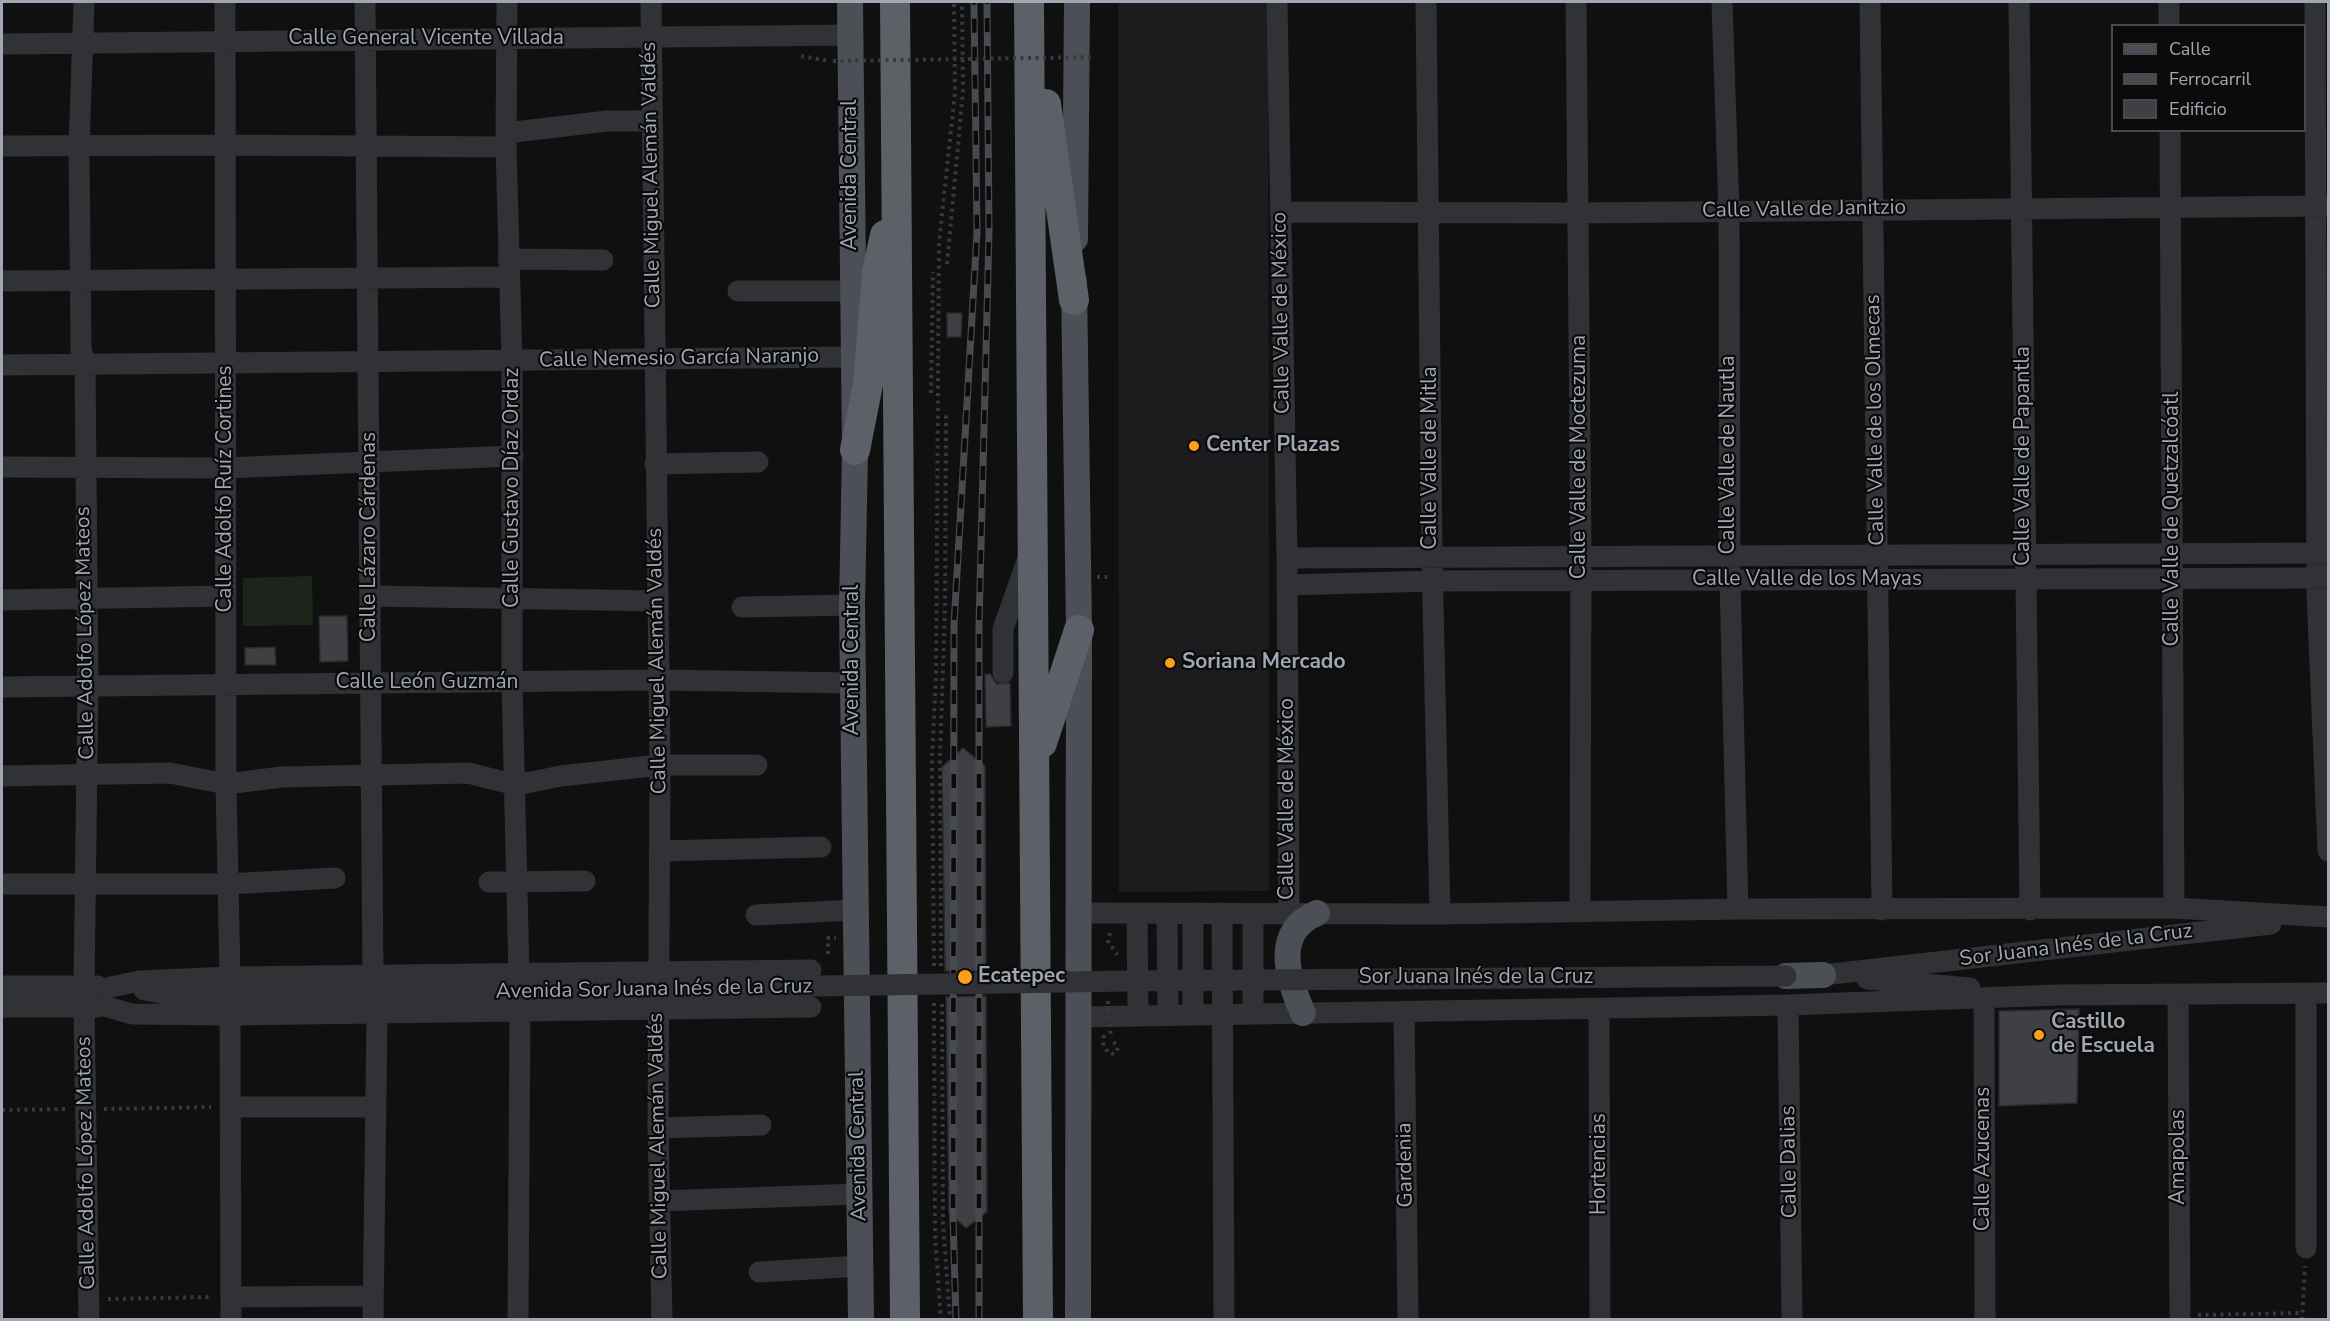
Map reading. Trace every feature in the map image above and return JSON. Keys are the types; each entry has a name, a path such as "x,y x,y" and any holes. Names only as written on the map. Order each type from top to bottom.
{"highway":[{"name":"Avenida Central","path":"895,2 905,1320"},
{"path":"1030,2 1074,300"},
{"path":"1030,2 1038,1320"},
{"path":"855,450 868,384 877,272 897,186"},
{"path":"1034,766 1079,630"}],"main road":[{"name":"Avenida Central","path":"850,2 855,450 852,605 861,1320"},
{"path":"1077,2 1074,300 1079,630 1078,1320"},
{"path":"1303,1013 1290,984 1287,957 1291,935 1302,920 1317,914"},
{"name":"Sor Juana Inés de la Cruz","path":"1786,976 1823,975"}],"street":[{"name":"Calle Adolfo López Mateos","path":"84,2 79,147 81,349 86,364 84,468 88,685 84,985"},
{"name":"Calle Adolfo Ruíz Cortines","path":"225,2 224,281 228,683 226,784 230,977"},
{"name":"Calle Lázaro Cárdenas","path":"365,2 365,145 370,360 370,773 373,977"},
{"name":"Calle Gustavo Díaz Ordaz","path":"507,2 506,140 513,456 512,684 519,975"},
{"name":"Calle Miguel Alemán Valdés","path":"651,2 660,765 657,972 658,1128 669,1201 662,1320"},
{"name":"Calle Valle de México","path":"1277,2 1287,558 1289,913"},
{"name":"Calle Valle de Mitla","path":"1426,2 1430,211 1432,581 1440,914"},
{"name":"Calle Valle de Moctezuma","path":"1576,2 1581,557 1580,912"},
{"name":"Calle Valle de Nautla","path":"1722,2 1729,211 1730,580 1738,909"},
{"name":"Calle Valle de los Olmecas","path":"1870,2 1882,910"},
{"name":"Calle Valle de Papantla","path":"2019,2 2030,910"},
{"path":"2169,2 2169,24"},
{"path":"2315,2 2323,206 2323,578 2328,851"},
{"name":"Calle General Vicente Villada","path":"2,44 366,38 651,39 850,35"},
{"path":"2,146 365,145 506,140 608,121 652,121"},
{"name":"Calle Valle de Quetzalcóatl","path":"2170,132 2174,908"},
{"name":"Calle Valle de Janitzio","path":"1280,212 1578,213 1874,208 2323,206"},
{"path":"2,281 224,281 368,277 603,260"},
{"path":"738,291 852,291"},
{"name":"Calle Nemesio García Naranjo","path":"2,365 853,357"},
{"path":"2,467 225,468 513,456"},
{"path":"655,464 758,462"},
{"path":"1004,673 1003,629 1034,543"},
{"name":"Calle Valle de los Mayas","path":"1287,558 2323,553"},
{"name":"Calle Valle de los Mayas","path":"1287,585 1432,581 2323,578"},
{"path":"2,600 226,596"},
{"path":"371,596 657,601"},
{"path":"742,607 852,605"},
{"name":"Calle León Guzmán","path":"2,687 371,682 853,683"},
{"path":"2,776 170,773 226,784 282,777 370,773 468,773 516,785 561,776 660,765 758,765"},
{"path":"659,851 821,848"},
{"path":"2,884 228,884 335,878"},
{"path":"489,882 585,881"},
{"path":"1078,913 1440,914 1738,909 2174,908 2328,917"},
{"path":"756,915 855,909"},
{"path":"1137,913 1138,1015"},
{"path":"1193,913 1193,1014"},
{"path":"1222,913 1224,1320"},
{"path":"1167,914 1168,1015"},
{"path":"1253,914 1253,1013"},
{"name":"Sor Juana Inés de la Cruz","path":"1823,975 2328,917"},
{"name":"Avenida Sor Juana Inés de la Cruz","path":"100,1000 139,981 230,977 811,970"},
{"name":"Sor Juana Inés de la Cruz","path":"1823,975 2058,994"},
{"name":"Sor Juana Inés de la Cruz","path":"1128,981 1786,976"},
{"name":"Avenida Sor Juana Inés de la Cruz","path":"2,1007 100,1000 154,1004 190,996 1128,981"},
{"name":"Avenida Sor Juana Inés de la Cruz","path":"2,986 84,985 100,1000 132,1014 377,1014 811,1007"},
{"path":"1078,1017 1788,1005 1984,999 2058,994 2328,993"},
{"name":"Amapolas","path":"2178,994 2180,1317"},
{"path":"2306,994 2306,1248"},
{"name":"Calle Azucenas","path":"1984,999 1985,1320"},
{"name":"Calle Adolfo López Mateos","path":"89,1309 87,1109 100,1000"},
{"name":"Calle Dalias","path":"1788,1005 1792,1320"},
{"name":"Hortencias","path":"1599,1008 1600,1320"},
{"name":"Gardenia","path":"1404,1011 1408,1320"},
{"path":"518,1320 520,1012"},
{"path":"230,1014 231,1320"},
{"path":"373,1320 377,1014"},
{"path":"231,1107 376,1107"},
{"path":"658,1128 761,1125"},
{"path":"669,1201 859,1194"},
{"path":"759,1272 861,1266"},
{"path":"231,1297 373,1296"}],"path":[{"path":"934,973 933,759 936,676 939,243 955,92 954,2"},
{"path":"947,264 963,91 962,2"},
{"path":"804,58 833,61 1095,57"},
{"path":"931,393 933,272"},
{"path":"941,973 940,758 945,607 946,415"},
{"path":"1108,941 1117,955"},
{"path":"934,997 935,1235 941,1320"},
{"path":"942,997 944,1224 950,1320"},
{"path":"1108,1001 1111,1038 1118,1048 1115,1054 1108,1053 1103,1043 1103,1035 1118,1029"},
{"path":"2,1110 231,1107"},
{"path":"2302,1320 2306,1248"},
{"path":"89,1309 231,1297"},
{"path":"2180,1317 2302,1313"}],"shaded area":[{"name":"Center Plazas","path":"1118,2 1268,2 1269,891 1119,892"},
{"path":"312,576 313,625 243,626 243,578"}],"building":[{"path":"947,313 962,313 961,337 947,337"},
{"path":"319,616 347,616 348,661 320,662"},
{"path":"275,647 276,665 245,665 245,648"},
{"path":"985,674 990,674 997,684 1010,683 1011,726 986,727"},
{"path":"963,748 985,766 986,971 945,971 942,767"},
{"path":"986,996 987,1212 966,1228 949,1213 946,997"},
{"name":"Castillo de Escuela","path":"2079,1009 2077,1103 1999,1106 1999,1011"}],"railway":[{"path":"956,1320 953,1217 954,625 977,232 974,2"},
{"path":"979,1320 979,625 989,233 987,2"}],"place":[{"name":"Center Plazas","path":"1194,446"},
{"name":"Soriana Mercado","path":"1170,663"},
{"name":"Ecatepec","path":"965,977"},
{"name":"Castillo de Escuela","path":"2039,1035"}]}
